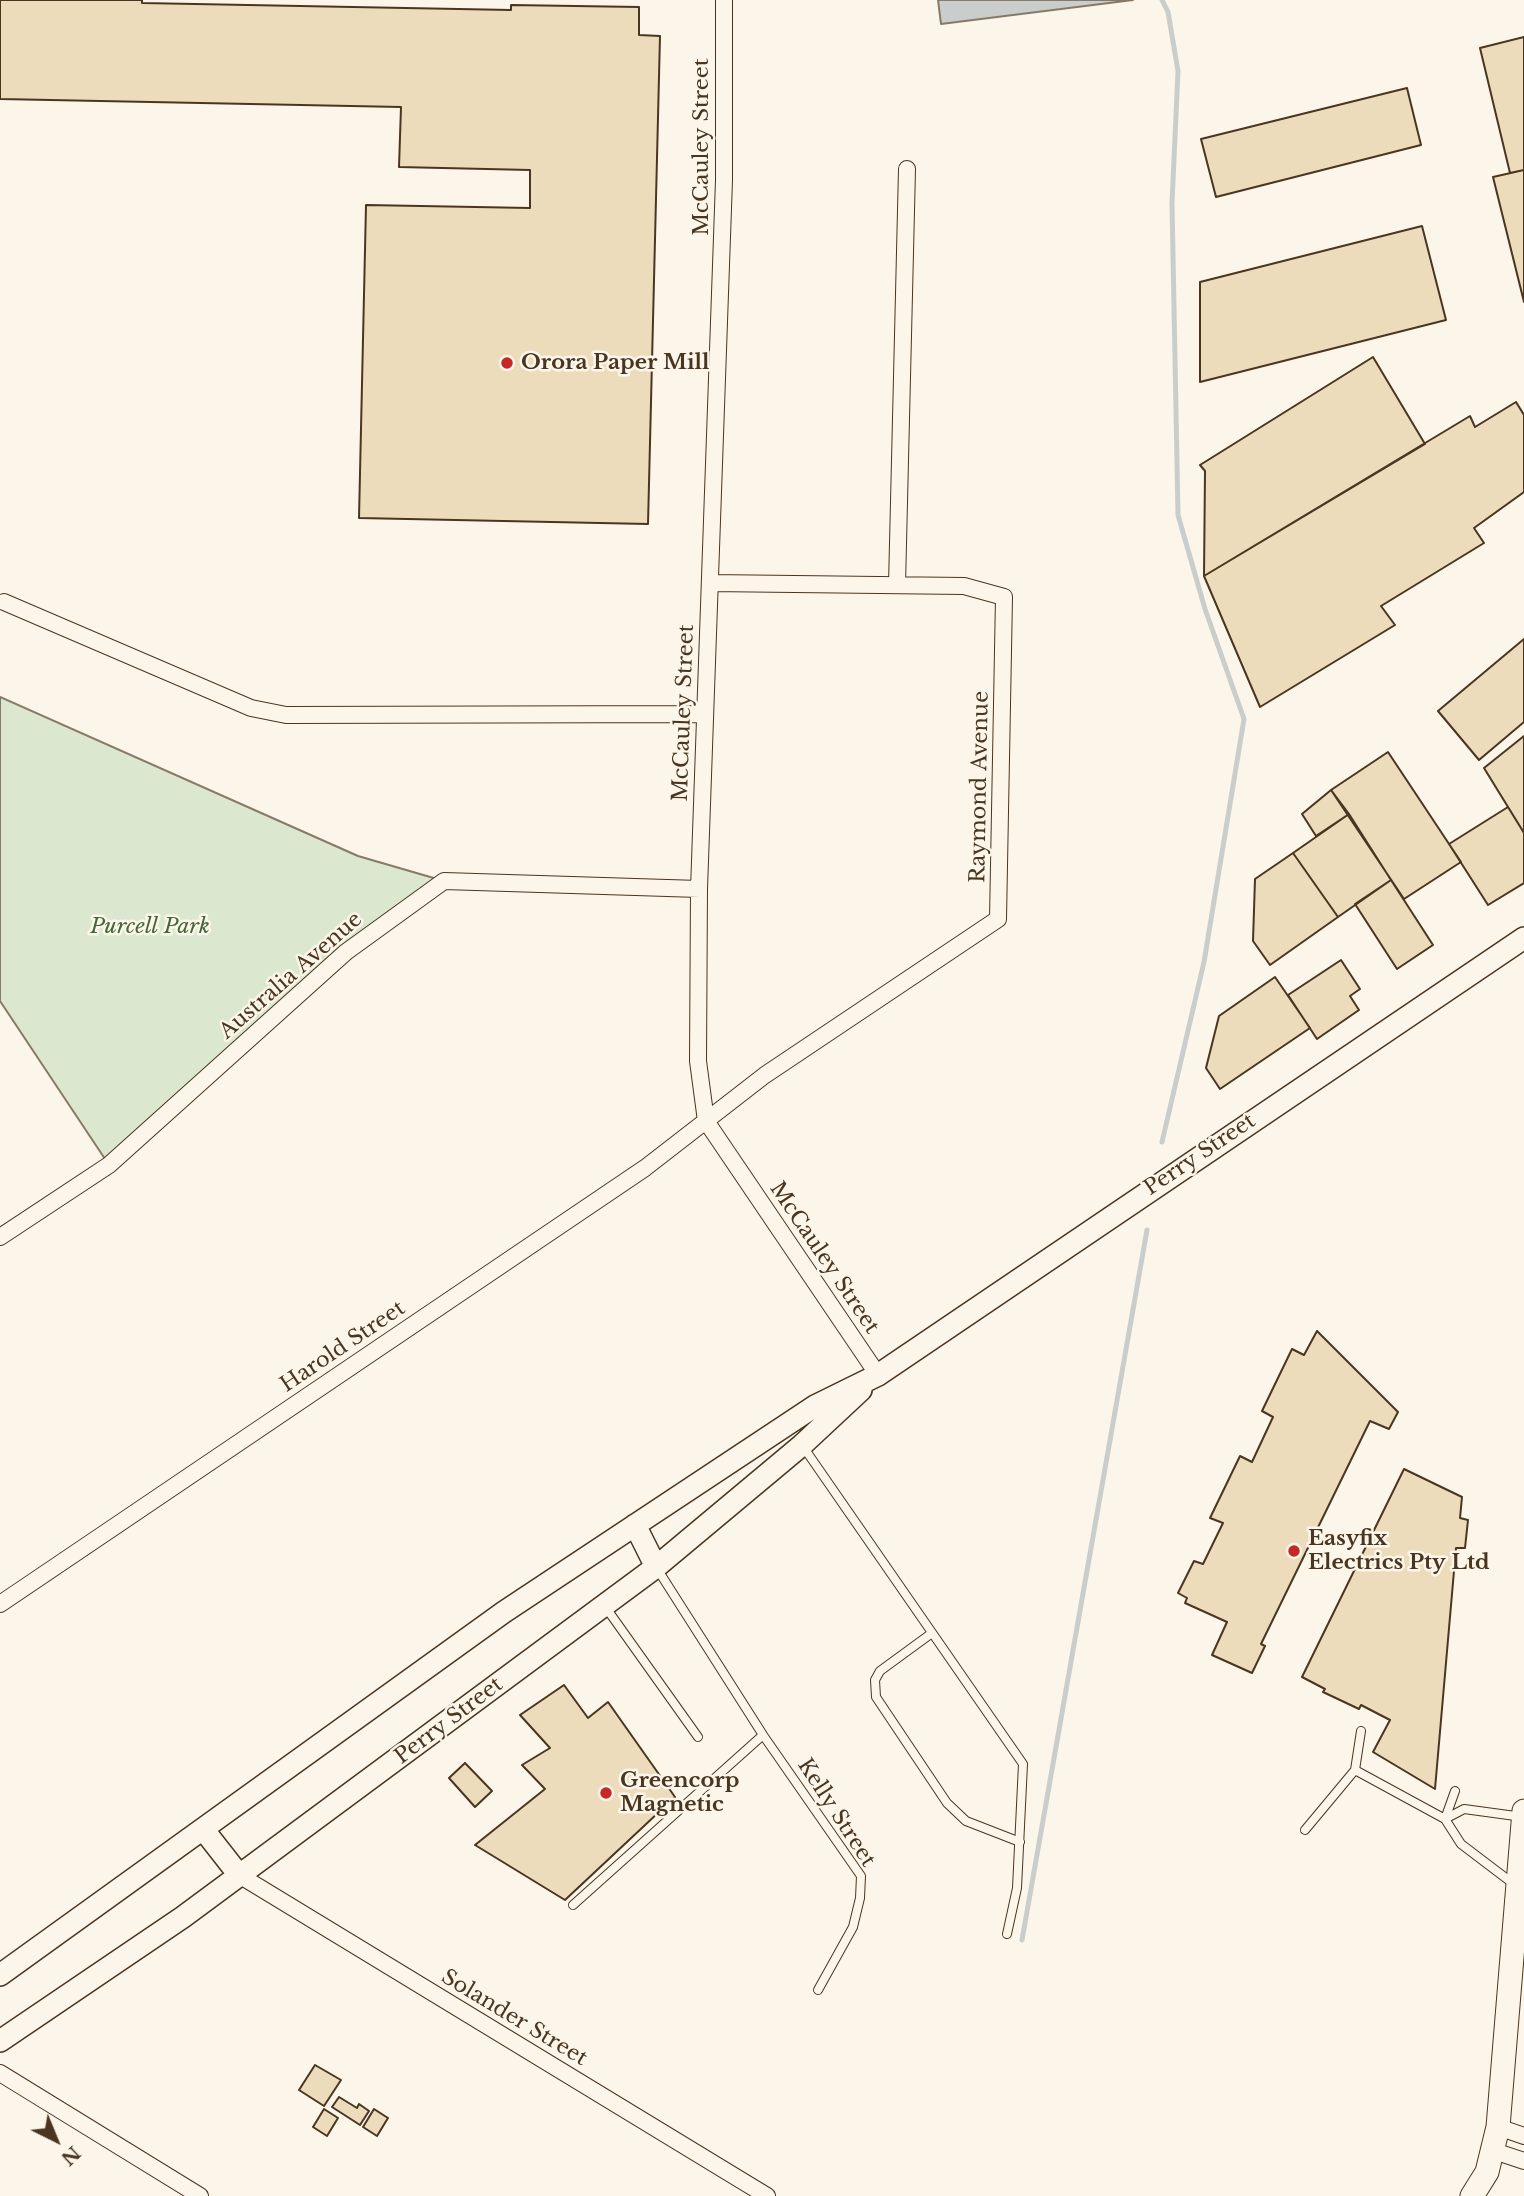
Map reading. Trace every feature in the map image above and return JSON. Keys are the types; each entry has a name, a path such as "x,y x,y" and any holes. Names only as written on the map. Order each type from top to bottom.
{"main road":[{"path":"1472,2196 1487,2172 1498,2127 1524,1811"}],"street":[{"name":"McCauley Street","path":"724,0 724,180 699,889 698,1061 706,1121 878,1375"},
{"path":"897,585 907,169"},
{"name":"Raymond Avenue","path":"706,1121 765,1075 998,919 1004,597 964,586 710,583"},
{"path":"4,601 251,708 286,715 705,714"},
{"name":"Australia Avenue","path":"0,1237 109,1165 346,952 444,881 699,889"},
{"name":"Perry Street","path":"0,1975 504,1612 815,1406 878,1375 1524,938"},
{"name":"Harold Street","path":"0,1604 645,1168 706,1121"},
{"name":"Perry Street","path":"0,2041 239,1875 656,1567 802,1445 878,1375"},
{"path":"635,1525 656,1567"},
{"path":"202,1829 239,1875"},
{"name":"Solander Street","path":"239,1875 767,2196"},
{"path":"0,2073 200,2196"},
{"path":"1498,2127 1524,2136"},
{"path":"1494,2151 1524,2161"}],"lane":[{"path":"802,1445 1023,1764 1017,1888 1007,1934"},
{"name":"Kelly Street","path":"656,1567 763,1735 861,1877 860,1898 853,1927 818,1990"},
{"path":"604,1605 698,1737"},
{"path":"932,1633 880,1671 875,1680 876,1697 947,1803 966,1821 1020,1842"},
{"path":"1305,1830 1355,1770 1361,1731"},
{"path":"573,1905 763,1735"},
{"path":"1355,1770 1445,1819 1461,1843 1517,1887"},
{"path":"1445,1819 1455,1791"},
{"path":"1445,1819 1464,1809 1523,1817"}],"green space":[{"name":"Purcell Park","path":"0,697 358,856 444,881 346,952 109,1165 0,1001"}],"shaded area":[{"path":"938,0 1133,0 941,24"}],"building":[{"name":"Orora Paper Mill","path":"0,0 142,0 142,3 511,10 511,5 639,7 639,35 660,36 648,524 359,518 366,205 530,208 530,170 399,167 401,107 0,99"},
{"path":"1524,37 1524,170 1510,173 1480,48"},
{"path":"1407,88 1421,145 1216,197 1201,139"},
{"path":"1524,170 1524,302 1493,177"},
{"path":"1422,226 1446,320 1200,382 1200,282"},
{"path":"1373,357 1425,444 1204,576 1205,471 1200,465"},
{"path":"1516,402 1524,415 1524,492 1474,528 1484,543 1381,606 1395,625 1260,707 1204,576 1470,416 1475,427"},
{"path":"1524,639 1524,722 1479,760 1438,711"},
{"path":"1524,736 1524,833 1484,768"},
{"path":"1388,752 1461,862 1404,899 1331,790"},
{"path":"1331,790 1349,814 1316,836 1302,814"},
{"path":"1508,807 1524,833 1524,883 1488,905 1449,844"},
{"path":"1349,814 1391,880 1338,917 1293,853"},
{"path":"1293,853 1338,917 1270,965 1253,941 1255,879"},
{"path":"1391,880 1433,945 1397,969 1355,904"},
{"path":"1341,960 1360,989 1350,996 1359,1010 1317,1039 1288,995"},
{"path":"1275,977 1310,1028 1220,1089 1206,1068 1219,1016"},
{"path":"1317,1331 1398,1412 1389,1429 1370,1421 1261,1644 1265,1646 1252,1673 1212,1655 1227,1622 1185,1603 1187,1598 1178,1593 1194,1561 1203,1564 1223,1523 1210,1518 1240,1456 1252,1462 1273,1417 1262,1411 1292,1349 1304,1355"},
{"path":"1404,1469 1462,1497 1460,1518 1468,1520 1465,1548 1456,1548 1435,1789 1373,1752 1390,1720 1361,1705 1359,1709 1323,1692 1325,1689 1302,1677"},
{"name":"Greencorp Magnetic","path":"564,1685 588,1718 608,1702 675,1797 565,1900 475,1845 545,1789 522,1765 550,1748 520,1715"},
{"path":"465,1763 492,1791 475,1807 449,1778"},
{"path":"315,2065 341,2080 324,2106 299,2090"},
{"path":"339,2097 357,2108 359,2104 369,2111 360,2125 332,2107"},
{"path":"324,2109 338,2118 327,2136 313,2127"},
{"path":"374,2109 388,2118 377,2136 363,2127"}],"waterway":[{"path":"1162,0 1168,12 1178,71 1172,203 1178,515 1205,609 1244,719 1204,962 1162,1142"},
{"path":"1022,1940 1147,1230"}],"place":[{"name":"Orora Paper Mill","path":"507,363"},
{"name":"Easyfix Electrics Pty Ltd","path":"1294,1551"},
{"name":"Greencorp Magnetic","path":"606,1793"}]}
